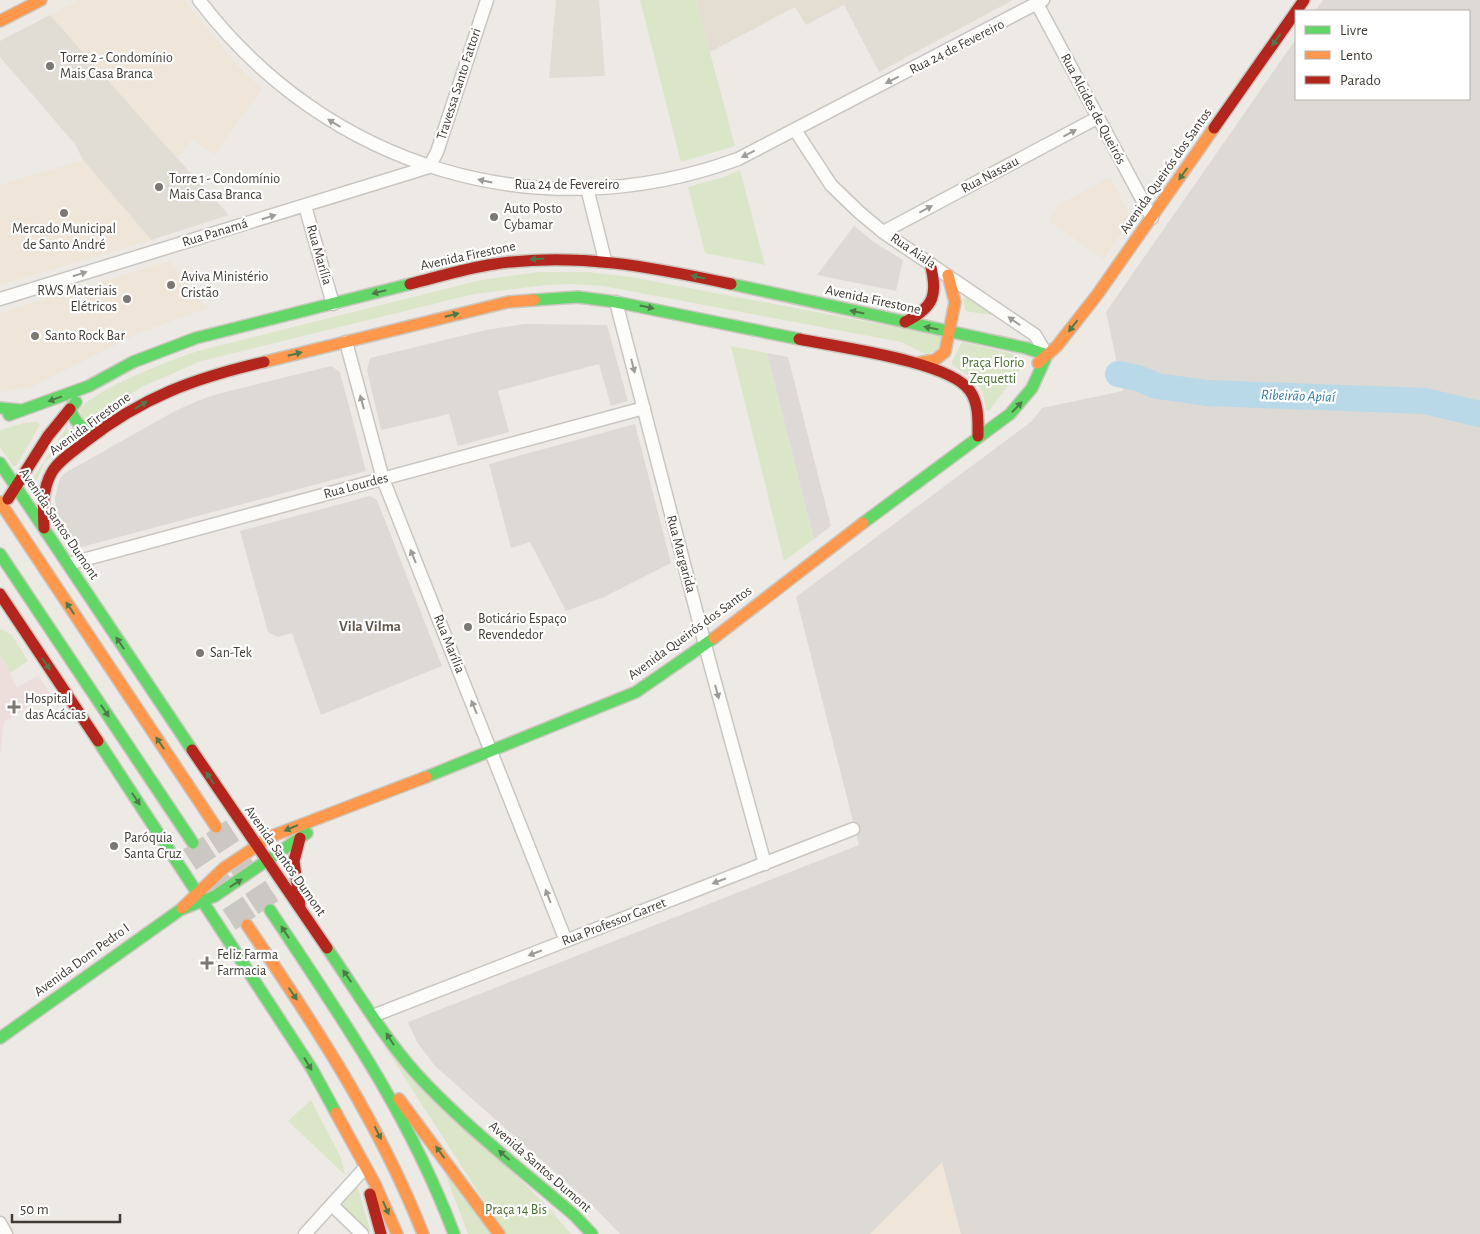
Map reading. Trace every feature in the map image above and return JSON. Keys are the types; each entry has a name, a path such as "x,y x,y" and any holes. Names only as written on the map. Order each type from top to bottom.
{"main road":[{"path":"0,22 41,0"},
{"name":"Avenida Queirós dos Santos","path":"1022,380 1071,330 1152,218 1295,13"},
{"name":"Avenida Firestone","path":"0,420 20,410 48,402 89,386 133,362 176,344 217,332 502,262 549,258 606,260 652,267 950,331 1026,348 1047,355"},
{"path":"905,322 924,311 935,295 935,285 930,263"},
{"path":"918,363 935,360 943,355 950,331 955,302 948,275"},
{"name":"Avenida Firestone","path":"44,529 45,488 51,473 64,458 100,431 148,401 185,383 209,375 508,302 578,297 616,302 918,363 955,378 970,389 977,403 978,436"},
{"name":"Avenida Queirós dos Santos","path":"197,890 228,862 255,845 315,818 330,815 492,752 592,712 636,692 705,645 1020,404 1037,381 1047,355"},
{"path":"89,386 48,436 1,508 219,832 227,826 228,804"},
{"name":"Avenida Queirós dos Santos","path":"978,436 1006,400"},
{"path":"0,408 20,410"},
{"path":"70,409 74,420 82,430 100,431"},
{"name":"Avenida Santos Dumont","path":"0,463 255,845 375,1015 398,1052 432,1090 574,1214 592,1234"},
{"path":"0,554 198,846 186,851 166,843"},
{"path":"0,594 4,608 166,843 312,1070 375,1184 397,1234"},
{"name":"Avenida Queirós dos Santos","path":"204,902 267,862 330,815"},
{"path":"238,956 244,919 254,911 271,904 281,904 301,911 294,861 300,838"},
{"name":"Avenida Dom Pedro I","path":"0,1038 182,908 197,890"},
{"name":"Avenida Dom Pedro I","path":"182,908 204,902"},
{"path":"270,910 379,1075 418,1146 454,1234"},
{"path":"241,930 355,1089 390,1156 423,1234"},
{"path":"379,1075 414,1116 499,1234"},
{"path":"356,1152 381,1234"},
{"path":"541,1187 579,1234"}],"street":[{"name":"Rua 24 de Fevereiro","path":"199,0 246,54 302,102 366,140 429,167 508,185 587,188 658,181 717,167 738,159 1039,1"},
{"name":"Travessa Santo Fattori","path":"429,167 437,152 487,0"},
{"name":"Rua Alcides de Queirós","path":"1039,1 1097,118 1152,218"},
{"name":"Rua Nassau","path":"883,232 1097,118"},
{"name":"Rua Aiala","path":"795,130 831,185 858,212 883,232 1035,335 1047,355"},
{"name":"Rua Panamá","path":"0,299 429,167"},
{"path":"587,188 606,260"},
{"name":"Rua Marília","path":"305,206 333,304"},
{"name":"Rua Margarida","path":"616,302 705,645 765,864"},
{"name":"Rua Marília","path":"346,342 383,479 566,941"},
{"name":"Rua Lourdes","path":"68,564 644,408"},
{"name":"Rua Professor Garret","path":"375,1015 853,829"},
{"path":"305,1234 363,1170"},
{"path":"332,1206 362,1234"},
{"path":"0,1223 6,1234"}],"shaded area":[{"path":"79,0 184,0 237,65 262,89 214,155 193,139 177,158 50,15"},
{"path":"556,0 599,0 605,76 549,78"},
{"path":"696,0 853,0 806,25 795,7 710,52"},
{"path":"853,0 1013,0 879,72 844,5"},
{"path":"1323,0 1480,0 1480,1234 961,1234 942,1162 870,1234 620,1234 590,1203 435,1066 417,1042 408,1022 859,845 796,597 1032,421 1042,408 1123,391 1106,312 1295,40 1295,100 1470,100 1470,10 1316,10"},
{"path":"50,15 229,215 151,240 83,160 75,144 0,57 0,41"},
{"name":"Mercado Municipal de Santo André","path":"83,160 151,240 0,285 0,185"},
{"path":"1110,177 1131,219 1104,259 1048,221 1060,204"},
{"path":"854,226 875,243 903,260 896,291 817,275"},
{"path":"169,261 208,308 139,333 32,387 0,392 0,313"},
{"path":"525,324 607,325 628,401 611,406 599,364 498,391 509,432 458,446 449,414 381,430 367,370 370,358 486,330"},
{"path":"767,353 788,357 831,526 814,539"},
{"path":"331,366 340,372 366,471 82,547 73,543 65,533 56,508 55,498 60,478 65,473 175,411 195,402 214,395"},
{"path":"635,424 671,563 604,597 566,611 530,542 511,548 489,464"},
{"path":"370,496 377,500 442,666 321,715 292,633 278,637 268,632 240,531"},
{"name":"Hospital das Acácias","path":"0,653 17,688 38,675 50,693 4,722 0,754"},
{"path":"942,1161 961,1234 870,1234"}],"green space":[{"path":"640,0 696,0 735,146 681,162"},
{"path":"740,170 765,265 705,253 688,187 724,177"},
{"path":"539,272 587,272 631,277 937,335 941,337 942,349 926,354 901,342 603,286 545,285 474,294 201,361 144,386 120,400 90,424 85,424 79,410 100,393 116,384 198,351 481,280"},
{"path":"966,297 991,313 991,315 965,311 963,298"},
{"name":"Praça Florio Zequetti","path":"962,342 1014,354 1021,363 1020,369 989,411 986,410 982,392 975,381 951,364"},
{"path":"731,346 767,353 814,539 784,561"},
{"path":"38,422 40,425 16,466 13,466 0,447 0,430 24,423"},
{"path":"66,428 74,436 45,462 32,490 27,487"},
{"path":"0,629 12,635 28,661 10,673 0,653"},
{"name":"Praça 14 Bis","path":"383,1044 547,1206 571,1234 505,1234"},
{"path":"311,1100 341,1158 345,1175 288,1121"},
{"name":"Praça 14 Bis","path":"443,1168 492,1234 468,1234"},
{"path":"357,1185 371,1233 342,1205"}],"waterway":[{"name":"Ribeirão Apiaí","path":"1118,374 1138,378 1157,386 1207,393 1425,401 1480,414"}],"tunnel":[{"path":"216,827 270,910"},
{"path":"193,843 247,925"}],"traffic: fast":[{"path":"9,415 89,386 133,362 196,338 410,284"},
{"path":"731,284 1026,348 1047,355"},
{"path":"534,300 578,297 616,302 799,339"},
{"path":"863,523 1010,414 1032,388 1047,355"},
{"path":"76,402 70,409 78,423 85,428 100,431"},
{"path":"0,408 20,410"},
{"path":"0,463 192,750"},
{"path":"0,554 193,843"},
{"path":"426,777 636,692 714,638"},
{"path":"98,741 312,1069 336,1113"},
{"path":"0,1038 180,910 215,896 307,833"},
{"path":"270,910 347,1027 394,1106 436,1189 454,1234"},
{"path":"327,948 374,1018 412,1069 479,1135 574,1215 592,1234"}],"traffic: slow":[{"path":"0,21 41,0"},
{"path":"1038,363 1057,346 1097,295 1214,128"},
{"path":"917,363 935,360 945,352 955,302 948,275"},
{"path":"264,362 508,302 534,300"},
{"path":"0,502 216,827"},
{"path":"714,638 863,523"},
{"path":"182,908 224,868 272,836 426,777"},
{"path":"247,925 297,999 366,1113 406,1193 423,1234"},
{"path":"399,1099 499,1234"},
{"path":"336,1113 375,1184 397,1234"}],"traffic: jam":[{"path":"1297,10 1304,0"},
{"path":"1214,128 1295,13"},
{"path":"410,284 495,264 555,260 614,263 731,284"},
{"path":"905,322 923,311 932,298 934,283 930,263"},
{"path":"799,339 917,363 958,380 970,391 975,401 978,436"},
{"path":"44,528 44,499 46,485 52,472 67,456 106,426 148,401 192,382 264,362"},
{"path":"8,499 48,436 70,409"},
{"path":"0,594 98,741"},
{"path":"192,750 327,948"},
{"path":"300,838 294,861 300,907"},
{"path":"370,1194 381,1234"}],"place":[{"name":"Torre 2 - Condomínio Mais Casa Branca","path":"50,66"},
{"name":"Torre 1 - Condomínio Mais Casa Branca","path":"159,187"},
{"name":"Mercado Municipal de Santo André","path":"64,213"},
{"name":"Auto Posto Cybamar","path":"494,217"},
{"name":"Aviva Ministério Cristão","path":"171,285"},
{"name":"RWS Materiais Elétricos","path":"127,299"},
{"name":"Santo Rock Bar","path":"35,336"},
{"name":"Boticário Espaço Revendedor","path":"468,627"},
{"name":"San-Tek","path":"200,653"},
{"name":"Hospital das Acácias","path":"14,707"},
{"name":"Paróquia Santa Cruz","path":"114,846"},
{"name":"Feliz Farma Farmacia","path":"207,963"}],"district":[{"name":"Vila Vilma","path":"370,626"}]}
